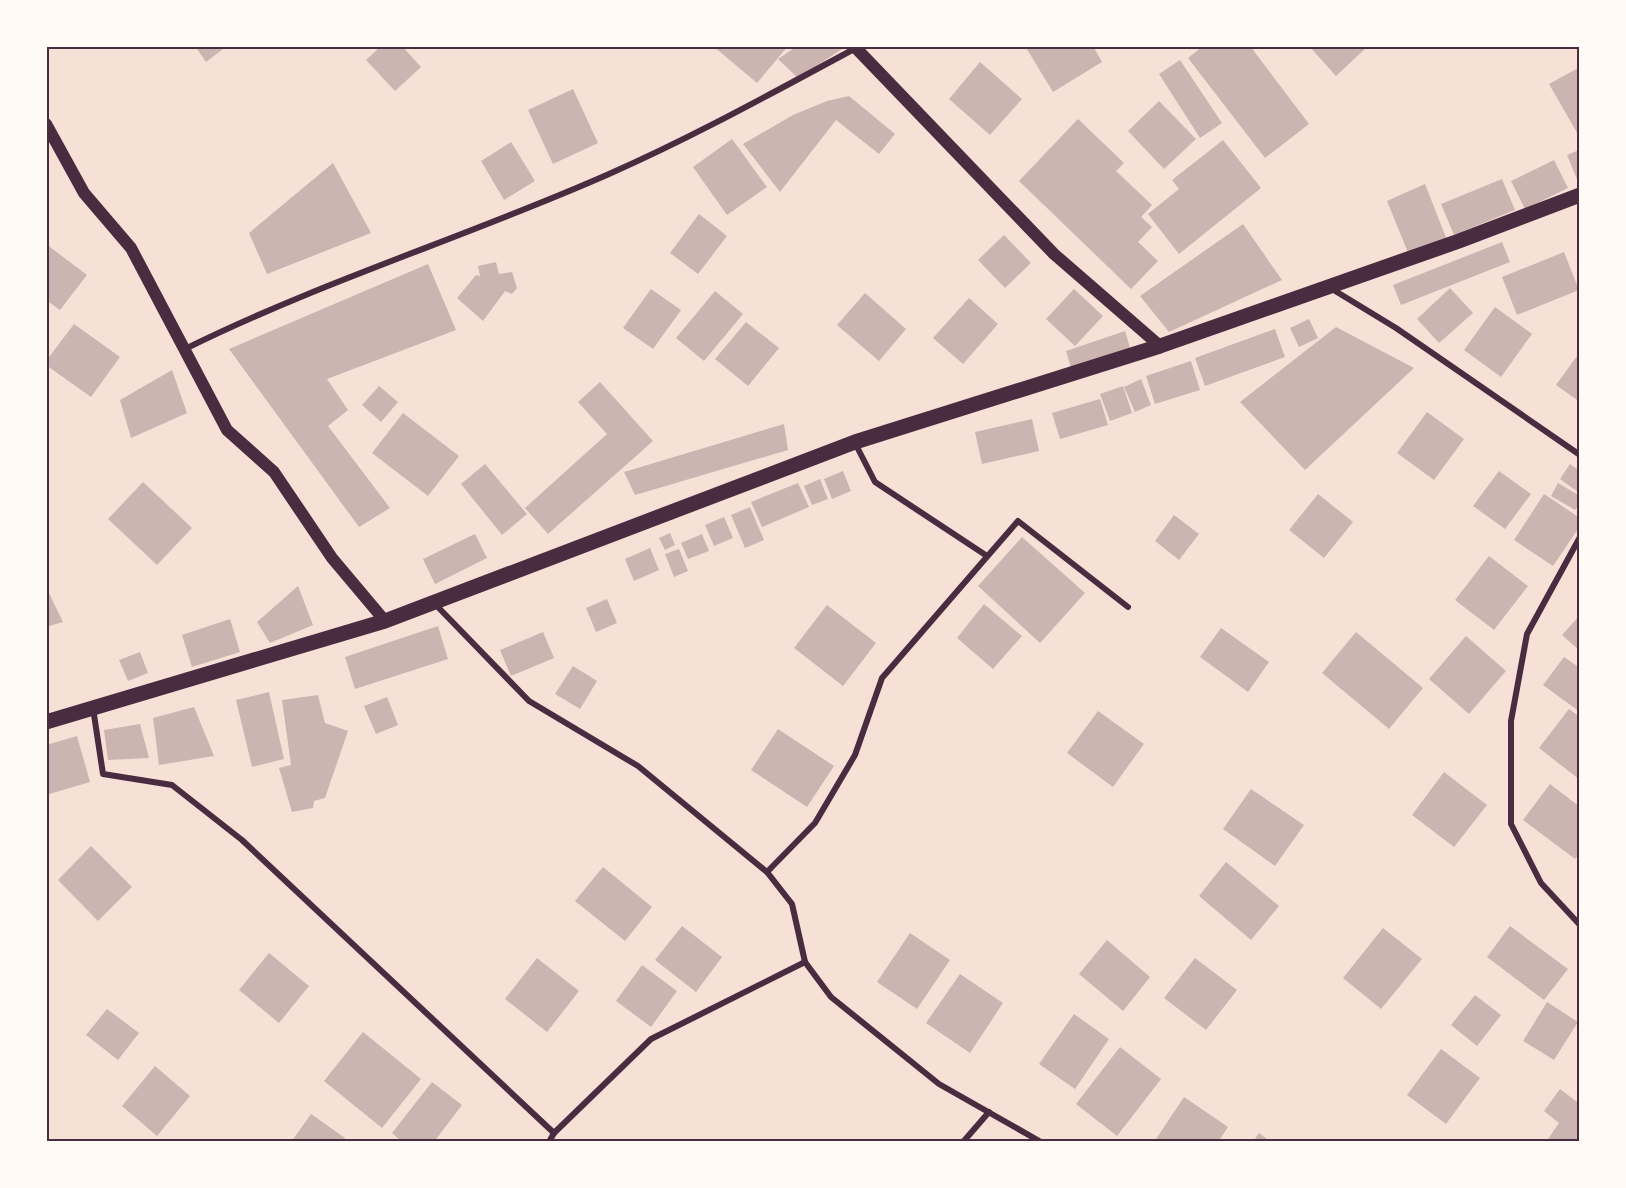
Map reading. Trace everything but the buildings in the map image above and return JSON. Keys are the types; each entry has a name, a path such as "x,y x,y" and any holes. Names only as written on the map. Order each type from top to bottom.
{"main road":[{"path":"855,47 1053,254 1160,346"},
{"path":"46,124 84,193 131,248 227,430 274,472 332,558 385,621"},
{"path":"46,722 385,621 432,601 855,442 1160,346 1459,241 1580,195"}],"street":[{"path":"184,350 262,312 609,174 709,126 855,47"},
{"path":"1326,286 1396,328 1580,455"},
{"path":"855,442 875,482 987,556"},
{"path":"767,872 815,823 855,755 882,678 1018,521 1128,607"},
{"path":"1580,537 1527,634 1511,721 1511,824 1541,883 1580,925"},
{"path":"432,601 529,701 638,766 767,872 792,904 805,962 831,997 939,1084 1041,1142"},
{"path":"93,708 103,774 172,785 242,840 554,1133"},
{"path":"549,1142 554,1133 651,1040 805,962"},
{"path":"963,1142 989,1112"}]}
